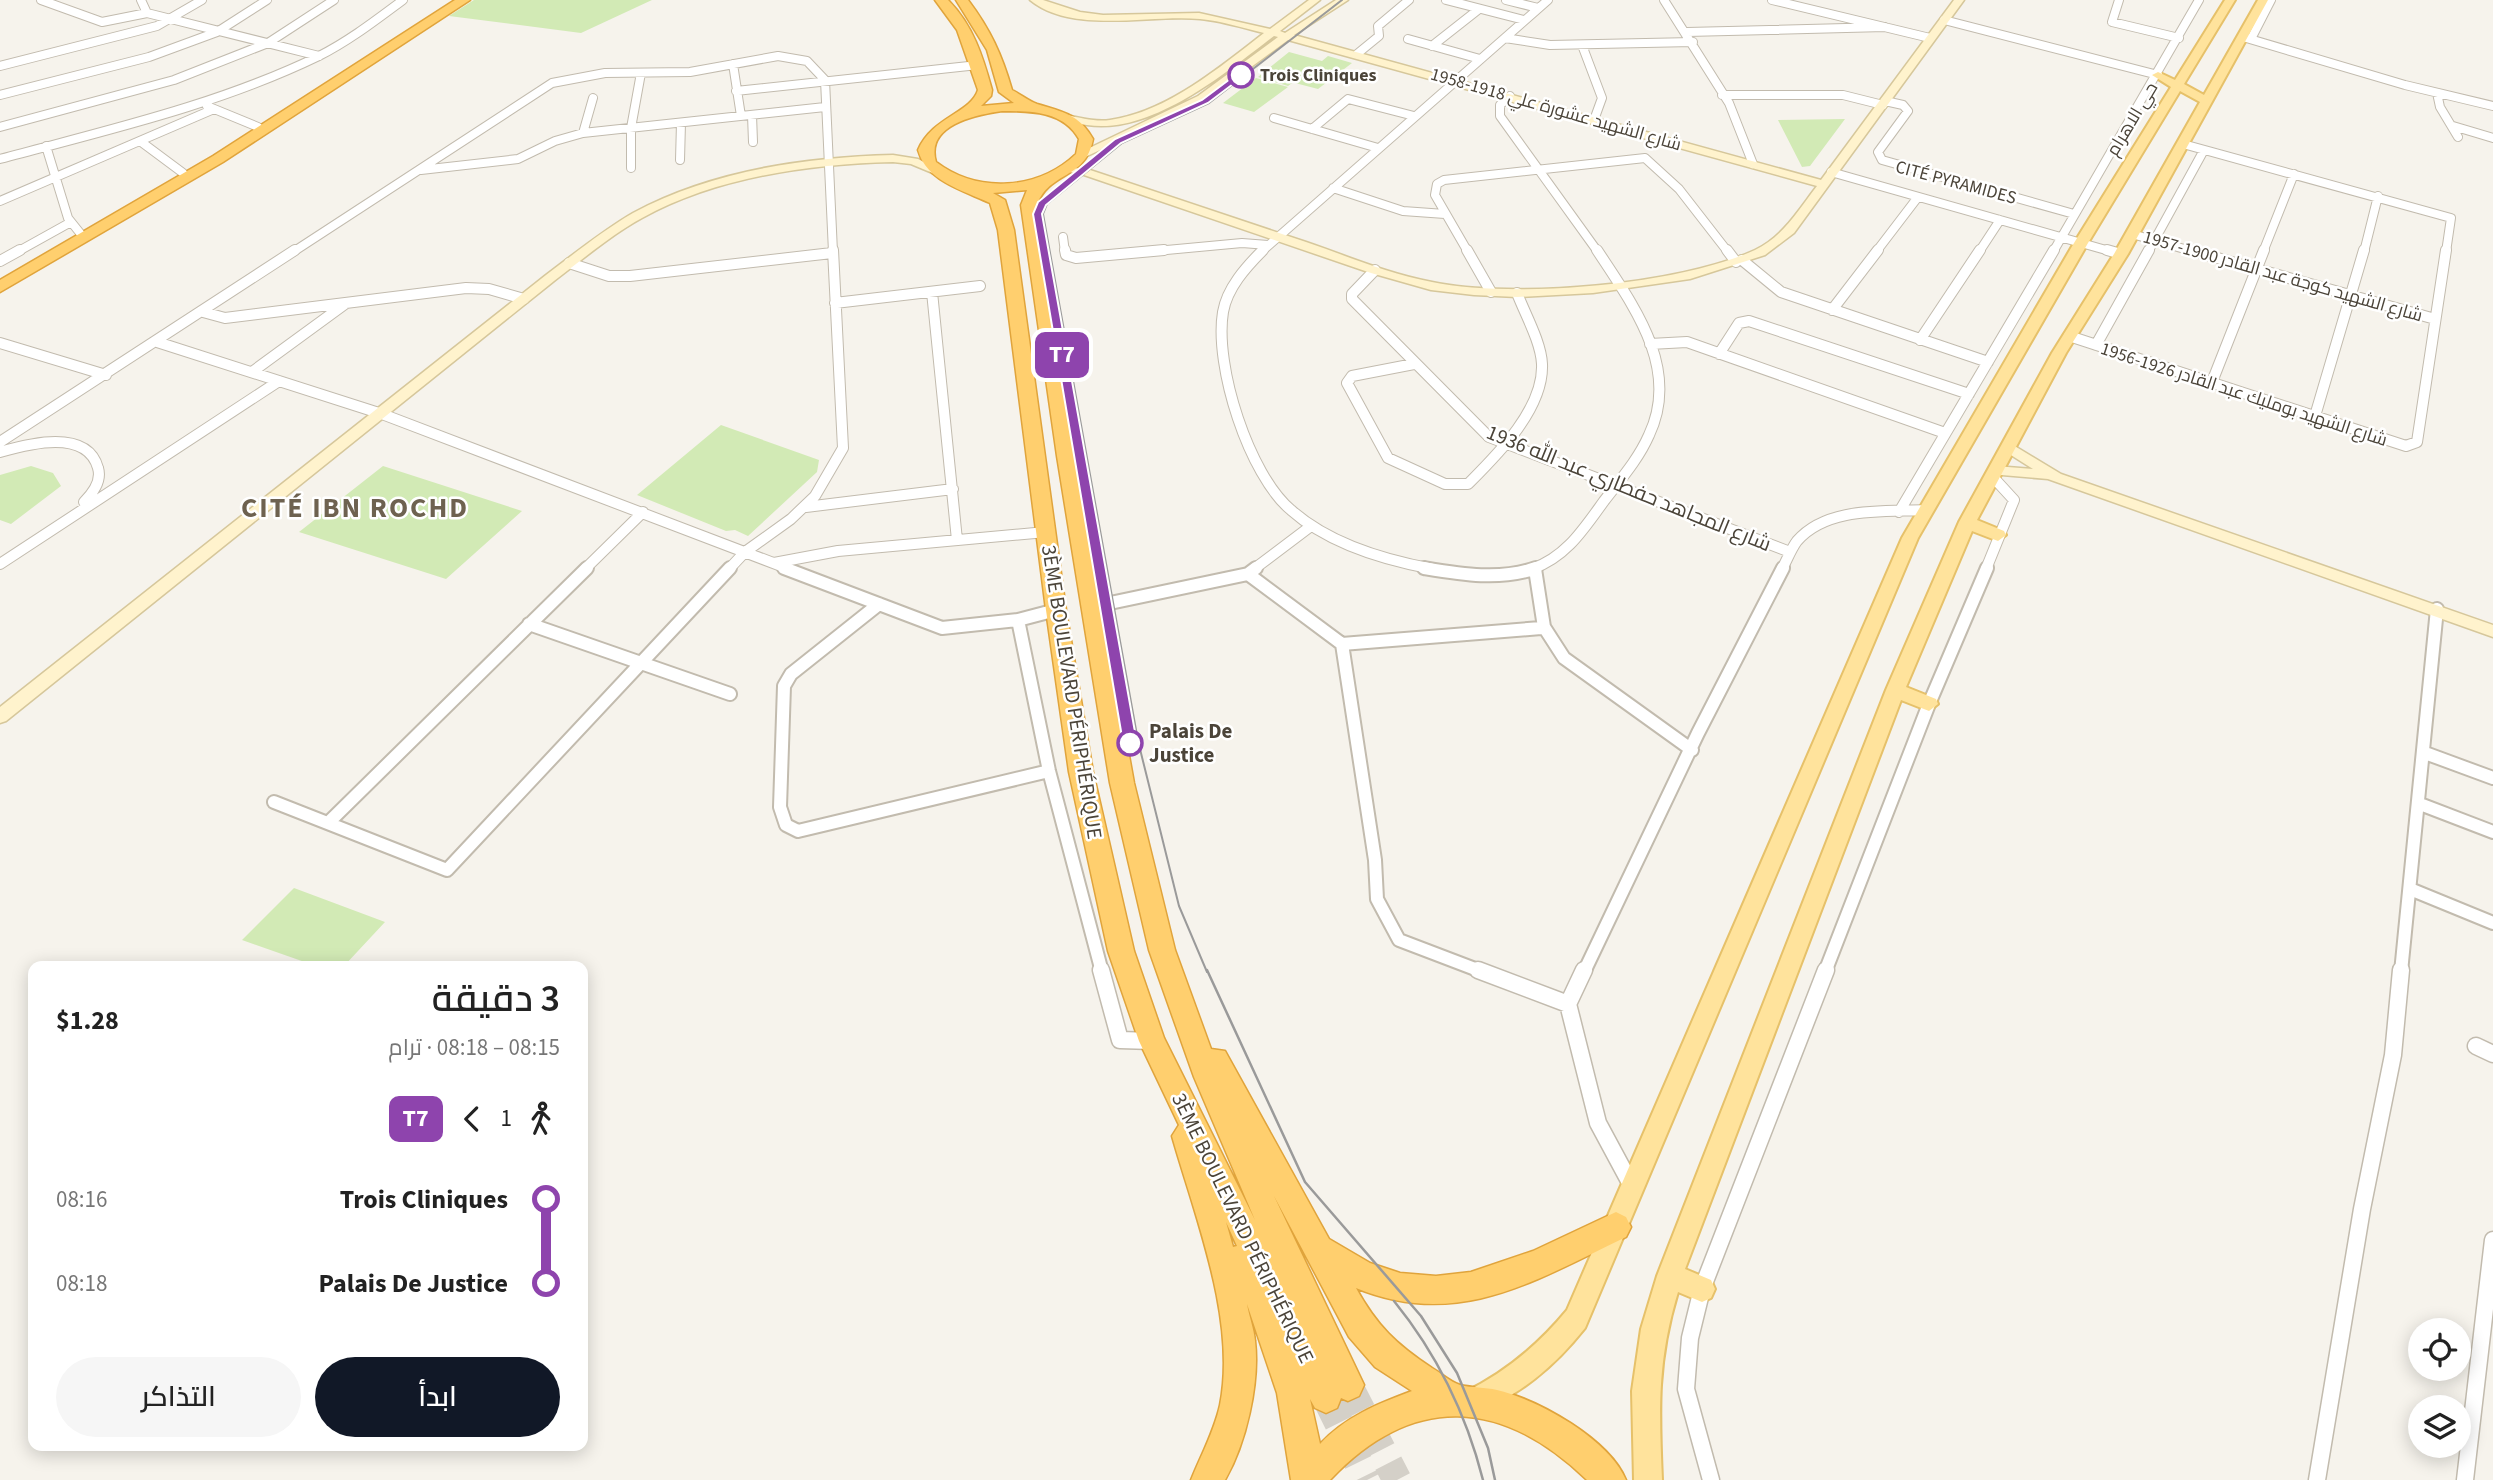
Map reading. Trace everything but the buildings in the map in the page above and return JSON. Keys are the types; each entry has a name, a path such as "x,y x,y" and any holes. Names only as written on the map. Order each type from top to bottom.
{"highway":[{"path":"0,278 75,227 183,173 455,0"},
{"path":"0,287 239,147 464,0"},
{"path":"941,0 971,42 984,96 932,136 927,143 926,157 945,176 988,187 1044,180 1066,170 1083,155 1086,147 1083,131 1067,118 1033,108 1006,92 989,39 962,0"},
{"path":"959,117 1002,107 1033,108"},
{"name":"3ÈME BOULEVARD PÉRIPHÉRIQUE","path":"945,176 992,196 999,204 1006,230 1056,610 1081,772 1121,951 1152,1041 1326,1397"},
{"name":"3ÈME BOULEVARD PÉRIPHÉRIQUE","path":"1044,180 1034,191 1029,205 1091,607 1122,783 1162,950 1208,1077 1259,1197 1348,1385"},
{"path":"1147,888 1217,1064 1360,1326 1386,1356 1464,1400 1515,1411 1555,1431 1591,1459 1610,1480"},
{"path":"1171,1080 1222,1261 1240,1343 1236,1404 1221,1455 1207,1480"},
{"path":"1171,1080 1297,1400 1305,1440 1307,1480"},
{"path":"1320,1249 1355,1274 1396,1287 1427,1292 1457,1291 1491,1284 1616,1227"},
{"path":"1307,1480 1349,1435 1374,1419 1401,1408 1464,1400"}],"main road":[{"path":"1464,1400 1504,1388 1556,1345 1576,1319 1905,551 1926,510 2081,243 2230,0"},
{"path":"1648,1480 1645,1391 1654,1329 1670,1276 1895,690 1967,522 1993,473 2069,337 2121,254 2207,101 2247,38 2263,0"},
{"path":"2158,75 2207,101"},
{"path":"1967,522 1998,535"},
{"path":"1895,690 1928,704"},
{"path":"1670,1276 1702,1289"}],"street":[{"path":"41,0 102,22 147,13 319,56"},
{"path":"141,0 147,13"},
{"path":"0,66 171,20 202,0"},
{"path":"0,95 149,57 217,32 267,0"},
{"path":"0,127 174,80 268,43 334,0"},
{"path":"0,159 200,103 319,56 403,0"},
{"name":"شارع الشهيد عشورة علي 1918-1958","path":"1035,0 1054,9 1081,15 1202,16 1271,31 1824,184"},
{"path":"1067,118 1108,123 1152,110 1185,93 1315,0"},
{"path":"1083,155 1202,98 1321,12 1343,0"},
{"path":"1357,54 1379,36 1378,26 1409,0"},
{"path":"1446,0 1524,20"},
{"path":"1506,0 1538,8"},
{"path":"1510,96 1500,105 1500,116 1621,285 1650,344 1660,367 1658,412 1649,435 1616,486 1570,546 1535,569 1520,574 1485,575 1380,556 1311,526 1278,496 1253,451 1226,366 1223,311 1248,265 1272,241 1548,0"},
{"path":"1664,0 1687,32 1722,95 1746,141 1753,164"},
{"path":"1772,0 1930,38"},
{"path":"1066,170 1086,172 1272,241 1431,286 1517,293 1621,285 1690,275 1739,261 1768,248 1790,230 1959,0"},
{"path":"2119,0 2112,22 2179,38"},
{"name":"حي الاهرام","path":"1899,512 2158,75 2199,0"},
{"path":"2271,0 2247,38 2437,93 2493,106"},
{"path":"1432,46 1479,9"},
{"path":"1944,20 2158,75"},
{"path":"1687,32 1885,27"},
{"path":"1505,38 1540,45 1693,42"},
{"path":"1408,39 1480,59"},
{"path":"1582,45 1602,98 1594,120"},
{"path":"0,442 552,83 610,70 641,73 693,72 792,57 814,65 825,80 843,448 821,493 745,552 447,870 274,802"},
{"path":"733,64 741,116"},
{"path":"736,92 978,65"},
{"path":"631,168 631,128 641,73"},
{"path":"2437,93 2438,109 2454,125 2458,137"},
{"path":"1722,95 1843,94 1884,103"},
{"path":"583,133 593,98"},
{"path":"1312,129 1343,101 1353,99 1414,116"},
{"path":"200,103 258,127"},
{"name":"CITÉ PYRAMIDES","path":"1884,103 1903,105 1908,111 1878,152 1882,160 2074,214"},
{"path":"417,171 518,159 555,141 583,133 825,107"},
{"path":"0,201 214,109"},
{"path":"752,115 753,142"},
{"path":"1273,118 1378,148"},
{"path":"680,160 681,123"},
{"path":"2454,125 2493,138"},
{"path":"886,158 919,146 932,136"},
{"path":"140,141 183,173"},
{"name":"شارع الشهيد بومليك عبد القادر 1926-1956","path":"2069,337 2386,440 2414,445 2452,219 2378,196 2183,144"},
{"path":"0,261 75,227 46,146"},
{"path":"2096,345 2204,150"},
{"path":"0,716 524,299 569,264 650,210 705,187 763,172 828,163 910,158 945,176"},
{"path":"1492,292 1445,214 1435,188 1444,180 1633,158 1650,160 1739,261 1781,292 1988,362"},
{"path":"1831,172 2121,254"},
{"path":"2212,382 2294,174"},
{"path":"1333,188 1403,211 1445,214"},
{"path":"2315,416 2353,295 2378,196"},
{"path":"1832,310 1918,197"},
{"path":"1920,340 2000,220"},
{"name":"شارع الشهيد كوجة عبد القادر 1900-1957","path":"2132,234 2435,319"},
{"path":"1063,237 1066,255 1076,258 1272,241"},
{"path":"569,264 609,276 630,276 832,253"},
{"name":"شارع المجاهد حفطاري عبد الله 1936","path":"1375,270 1352,294 1352,299 1482,431 1508,444 1790,552"},
{"path":"835,303 980,286"},
{"path":"202,312 225,318 478,288 524,299"},
{"path":"932,292 957,540"},
{"path":"1414,364 1358,374 1347,380 1380,448 1388,458 1445,484 1463,486 1478,477 1508,444 1541,385 1544,372 1517,293"},
{"path":"252,372 346,303"},
{"path":"1719,354 1739,323 1749,321 1969,394"},
{"path":"1650,344 1680,340 1945,433"},
{"path":"157,342 382,414 942,628 1018,620 1056,610"},
{"path":"0,343 106,375"},
{"path":"0,564 68,516 279,381"},
{"path":"0,452 31,444 64,443 82,448 96,460 100,477 92,495 68,516"},
{"path":"2008,447 2056,477 2437,609 2493,631"},
{"path":"1993,473 2056,477"},
{"path":"1711,1480 1686,1389 1690,1338 1702,1289 1928,704 2014,500 1993,473"},
{"path":"806,507 953,489"},
{"path":"1633,1188 1598,1123 1568,1004 1790,552 1805,532 1816,524 1838,518 1926,510"},
{"path":"328,823 643,512"},
{"path":"1091,607 1248,574 1311,526"},
{"path":"774,563 838,551 1046,532"},
{"path":"1535,569 1541,628 1547,640 1564,658 1692,750"},
{"path":"1248,574 1342,644 1541,628"},
{"path":"879,604 791,674 784,686 780,807 781,820 787,827 798,831 1049,771"},
{"path":"2318,1480 2361,1209 2393,1055 2420,804 2437,609"},
{"path":"1018,620 1049,771 1119,1040 1152,1041"},
{"path":"529,624 730,694"},
{"path":"1342,644 1375,860 1377,899 1399,940 1568,1004"},
{"path":"2425,753 2493,778"},
{"path":"2420,804 2493,832"},
{"path":"2410,889 2493,923"},
{"path":"2476,1046 2493,1054"},
{"path":"2465,1480 2493,1240"}],"green space":[{"path":"474,0 652,0 581,33 449,16"},
{"path":"1289,52 1322,61 1328,56 1352,63 1318,89 1295,83 1304,74 1288,86 1258,77"},
{"path":"1256,78 1288,87 1254,112 1223,103"},
{"path":"1845,119 1810,166 1802,167 1778,120"},
{"path":"721,425 819,460 817,472 748,536 735,530 726,531 637,495"},
{"path":"31,466 53,473 61,486 11,524 0,520 0,475"},
{"path":"383,466 522,511 446,579 299,532"},
{"path":"294,888 385,922 349,961 302,961 242,940"}],"tunnel":[{"path":"1348,1385 1397,1480"},
{"path":"1326,1397 1367,1480"}],"tram line":[{"path":"1207,972 1179,906 1138,741 1043,214 1047,204 1122,143 1209,103 1342,0"},
{"name":"T7","path":"1130,743 1037,214 1042,204 1063,184 1118,141 1152,123 1205,102 1241,75"},
{"path":"1207,970 1305,1182 1421,1316 1457,1373 1488,1448 1495,1480"},
{"path":"1394,1301 1424,1342 1448,1385 1468,1431 1483,1480"}],"place":[{"name":"Trois Cliniques","path":"1241,75"},
{"name":"Palais De Justice","path":"1130,743"}],"district":[{"name":"CITÉ IBN ROCHD","path":"355,507"}]}
